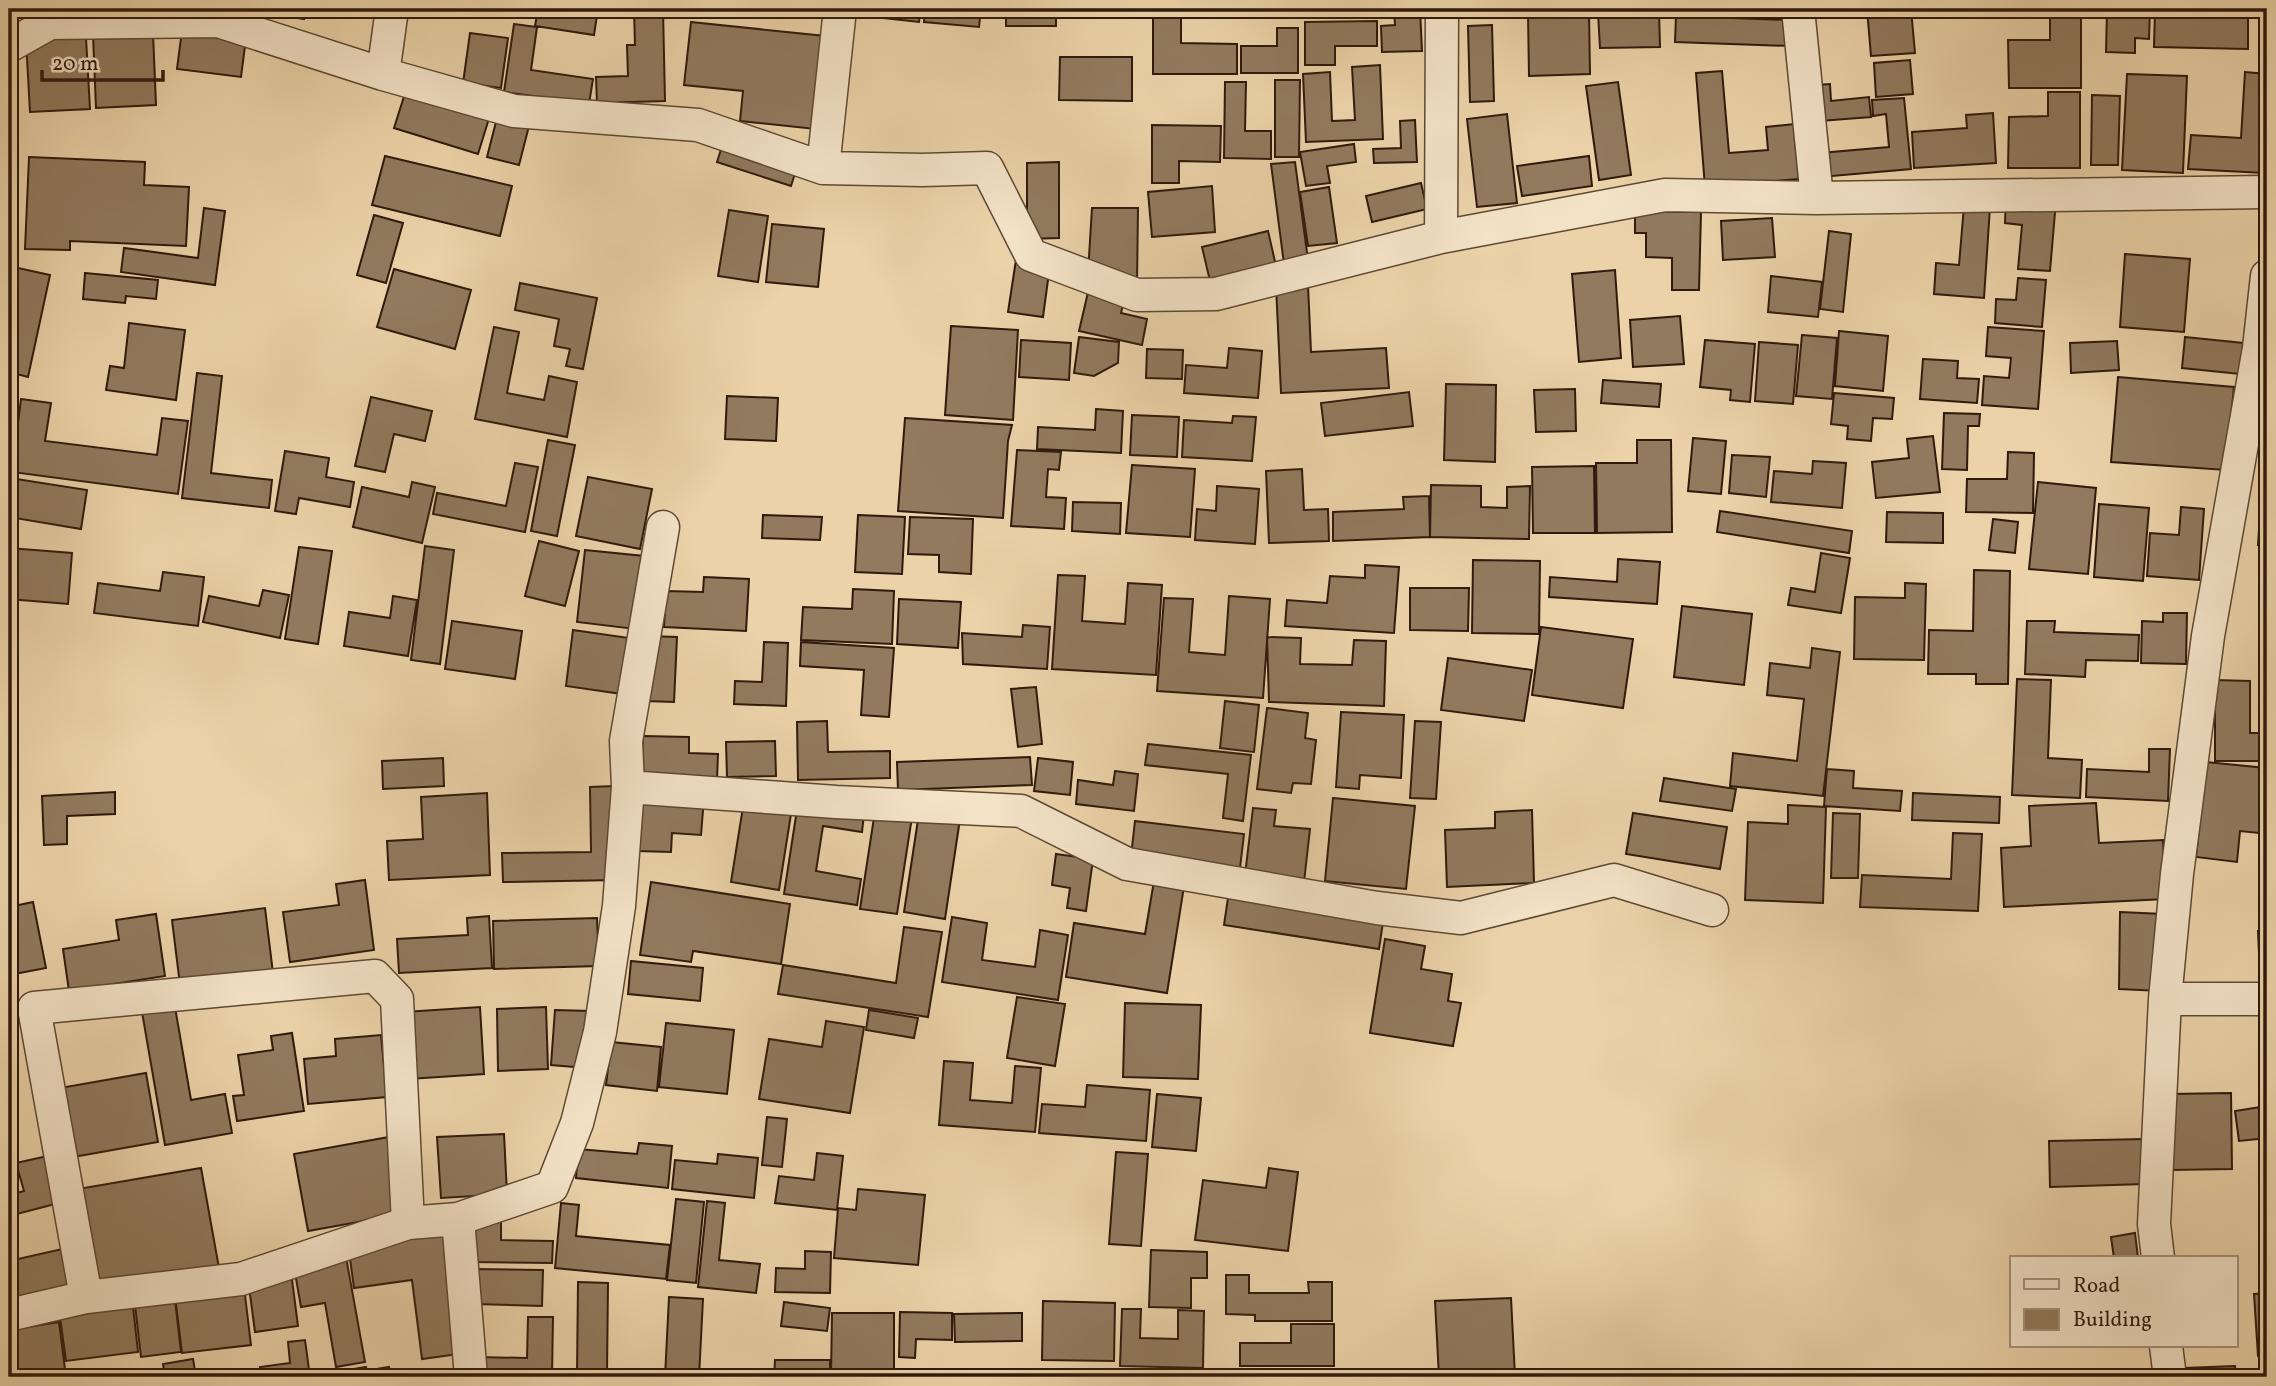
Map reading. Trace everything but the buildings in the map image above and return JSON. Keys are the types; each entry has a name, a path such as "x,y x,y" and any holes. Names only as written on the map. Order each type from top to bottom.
{"street":[{"path":"383,74 392,9"},
{"path":"823,168 840,9"},
{"path":"1441,237 1442,9"},
{"path":"1798,9 1817,198"},
{"path":"9,46 50,16 218,21 383,74 514,111 698,125 823,168 987,168 1031,255 1137,295 1216,294 1441,237 1665,195 1817,198 2267,192"},
{"path":"2158,1256 2154,1224 2165,999 2177,874 2208,636 2263,348 2267,276"},
{"path":"9,1315 86,1297 241,1279 408,1223 457,1219 552,1187 577,1123 600,1032 619,906 628,787 625,741 663,527"},
{"path":"628,787 836,802 1021,811 1127,864 1377,908 1461,918 1615,880 1712,910"},
{"path":"86,1297 34,1008 375,976 397,999 408,1223"},
{"path":"2165,999 2267,999"},
{"path":"457,1219 471,1377"},
{"path":"2166,1348 2170,1377"}]}
